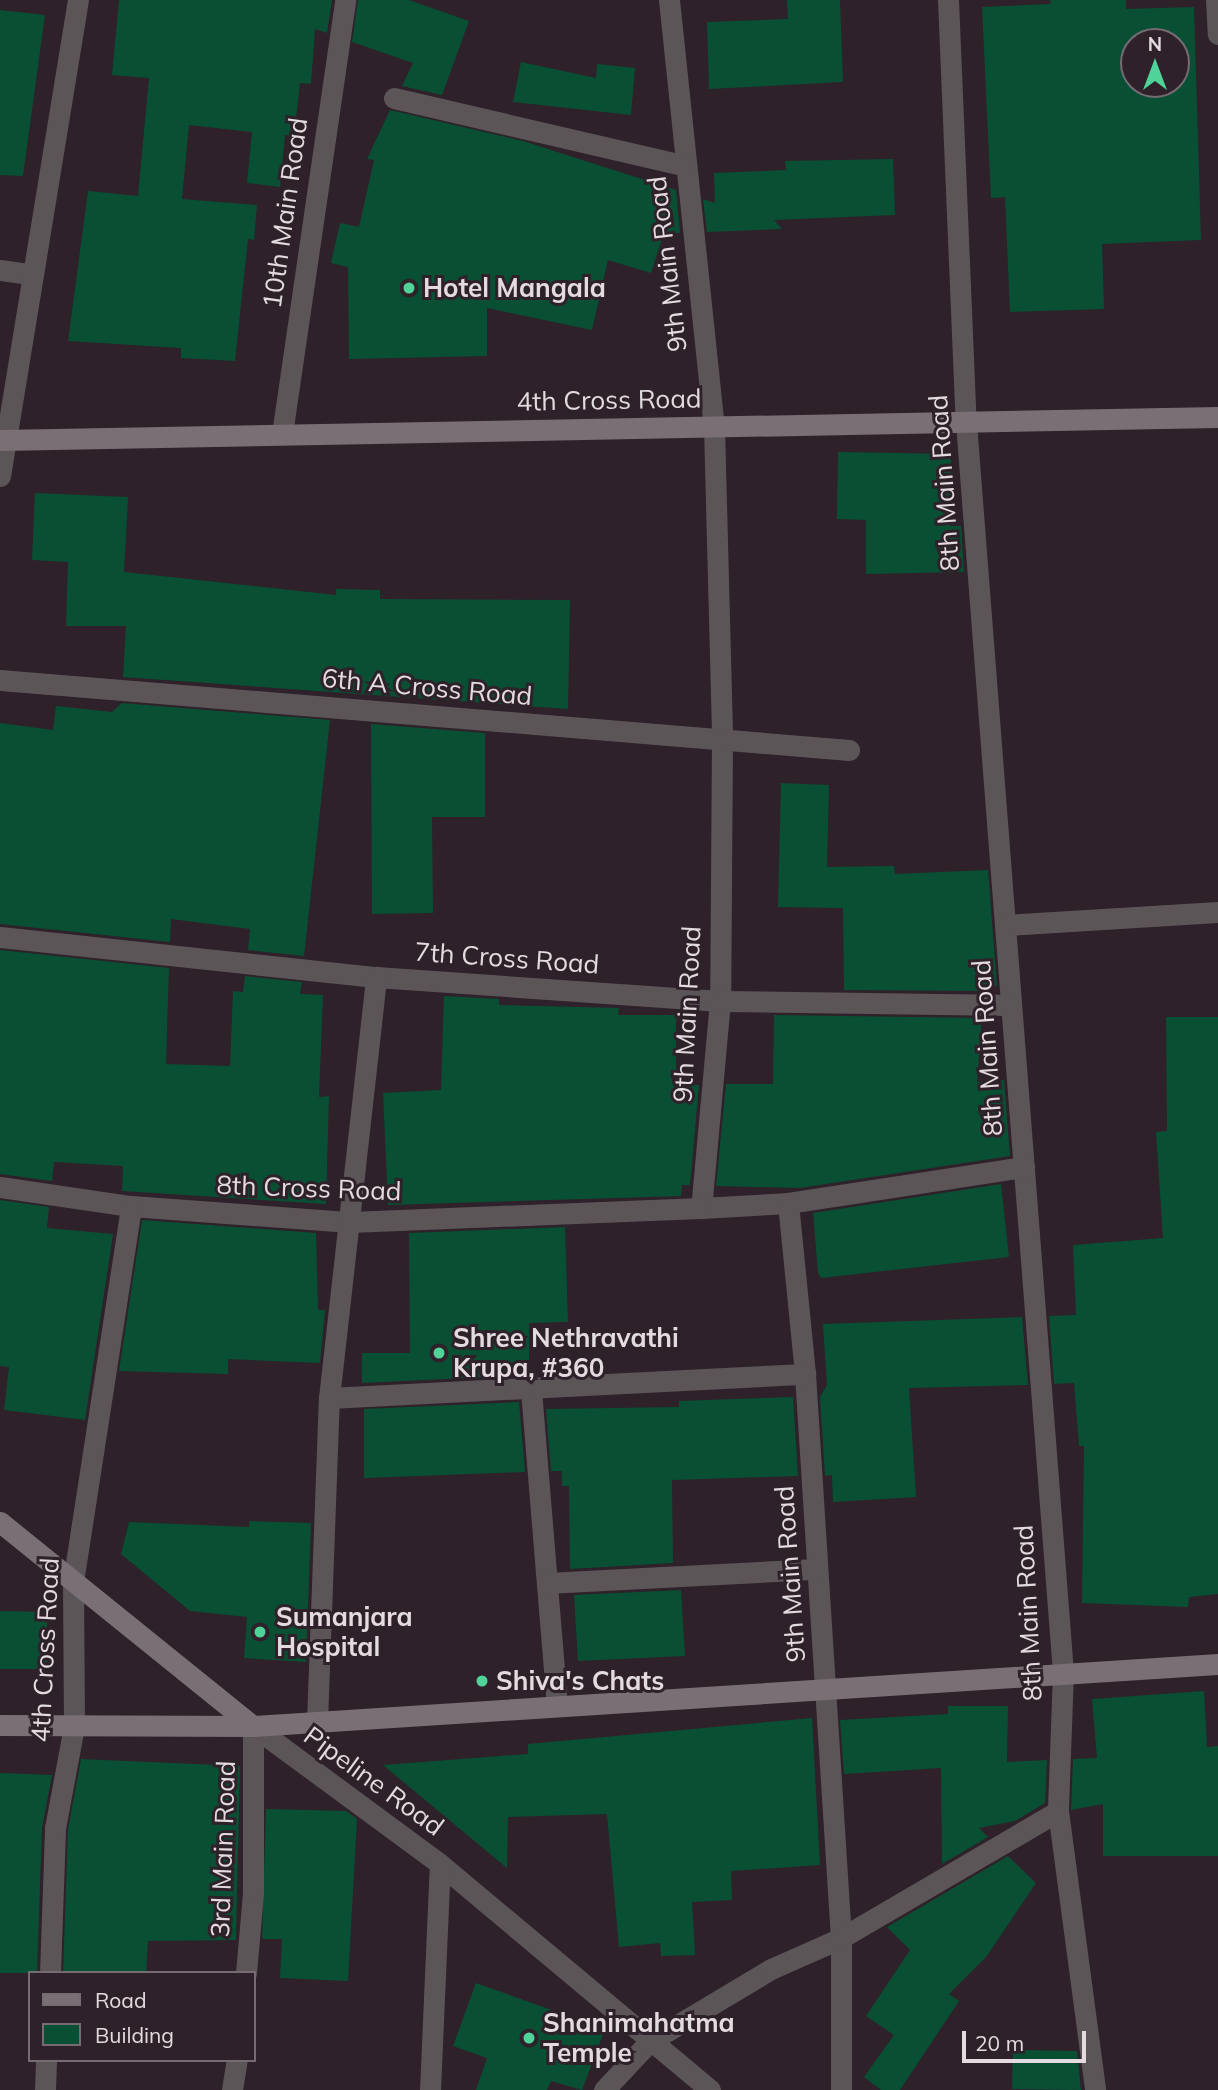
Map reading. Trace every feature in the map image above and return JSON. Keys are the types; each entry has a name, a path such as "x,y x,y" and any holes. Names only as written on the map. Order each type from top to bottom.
{"main road":[{"name":"4th Cross Road","path":"3,440 1218,417"},
{"name":"Pipeline Road","path":"0,1522 253,1726"},
{"path":"0,1725 253,1726 1218,1664"}],"street":[{"path":"0,476 3,440 30,274 78,0"},
{"name":"10th Main Road","path":"282,434 345,0"},
{"name":"9th Main Road","path":"668,0 683,165 714,427 722,739 720,1001 701,1208"},
{"name":"8th Main Road","path":"948,0 966,423 1063,1672 1058,1811 1095,2090"},
{"path":"1216,0 1218,34"},
{"path":"394,98 683,165"},
{"path":"0,270 30,274"},
{"name":"6th A Cross Road","path":"0,680 849,750"},
{"path":"1005,925 1218,912"},
{"name":"7th Cross Road","path":"0,937 376,977 720,1001 1012,1005"},
{"path":"317,1722 330,1398 376,977"},
{"path":"701,1208 788,1203 1024,1167"},
{"name":"8th Cross Road","path":"0,1187 131,1206 350,1222 701,1208"},
{"name":"9th Main Road","path":"788,1203 805,1374 841,1938 841,2090"},
{"name":"4th Cross Road","path":"50,1971 55,1828 74,1726 73,1582 131,1206"},
{"path":"330,1398 531,1390 805,1374"},
{"path":"531,1390 558,1706"},
{"path":"547,1583 817,1569"},
{"name":"Pipeline Road","path":"253,1726 440,1864 649,2042 710,2090"},
{"name":"3rd Main Road","path":"246,1971 253,1893 253,1726"},
{"path":"604,2090 649,2042 771,1969 841,1938 1058,1811"},
{"path":"430,2090 440,1864"},
{"path":"45,2090 46,2062"},
{"path":"237,2062 240,2088"}],"building":[{"path":"119,0 332,0 327,33 315,29 311,84 300,83 294,136 285,135 280,187 247,183 252,132 189,125 182,199 257,205 254,240 248,239 235,361 181,358 181,348 68,341 88,191 138,196 149,78 112,75"},
{"path":"358,0 409,0 469,21 442,95 402,86 413,63 352,42"},
{"path":"787,0 840,0 843,82 709,89 707,22 788,19"},
{"path":"1050,0 1126,0 1126,9 1194,7 1201,240 1102,244 1104,309 1010,312 1005,197 991,198 982,7 1051,4"},
{"path":"0,10 45,15 23,176 0,175"},
{"path":"521,62 596,78 597,64 635,68 631,115 513,102"},
{"path":"390,110 523,141 676,190 680,233 664,233 651,273 608,260 592,330 487,308 487,356 349,359 348,267 331,263 340,223 359,227 374,160 367,159"},
{"path":"893,159 895,215 774,220 782,229 707,232 703,199 715,203 714,173 786,170 785,161"},
{"path":"838,452 951,454 950,526 961,526 964,572 866,574 866,520 837,519"},
{"path":"35,493 128,497 124,572 336,595 336,589 380,590 380,599 570,600 568,709 123,677 126,626 66,626 68,562 32,560"},
{"path":"122,703 330,720 304,956 248,950 250,929 171,919 170,942 0,924 0,723 53,730 56,706 112,712"},
{"path":"371,724 485,733 485,817 432,817 433,913 372,914"},
{"path":"781,783 829,785 827,867 894,866 895,874 988,870 997,986 985,986 984,991 844,990 843,908 778,907"},
{"path":"0,950 169,968 166,1064 230,1066 233,991 243,992 245,976 302,982 300,994 323,995 319,1097 329,1096 326,1204 122,1191 123,1166 54,1162 52,1181 0,1174"},
{"path":"444,996 499,999 499,1005 619,1008 618,1015 676,1015 676,1085 699,1085 690,1185 682,1185 681,1196 388,1205 383,1093 441,1090"},
{"path":"774,1015 982,1018 977,1082 1004,1080 1010,1156 800,1188 716,1186 726,1084 773,1084"},
{"path":"1166,1017 1218,1017 1218,1594 1189,1597 1188,1607 1082,1603 1084,1446 1079,1446 1074,1383 1054,1384 1049,1316 1076,1315 1073,1245 1163,1238 1156,1132 1167,1131"},
{"path":"1001,1184 1009,1257 821,1278 818,1273 813,1213"},
{"path":"0,1200 49,1207 47,1228 113,1234 85,1420 4,1410 9,1367 0,1366"},
{"path":"142,1220 316,1233 318,1310 325,1310 320,1363 228,1359 228,1374 119,1371"},
{"path":"565,1227 568,1322 529,1323 529,1375 362,1383 362,1353 410,1353 409,1233"},
{"path":"1022,1317 1028,1385 909,1388 916,1497 833,1502 832,1475 825,1476 820,1397 827,1385 823,1324"},
{"path":"793,1397 798,1476 672,1480 673,1563 570,1569 569,1486 562,1486 562,1471 551,1471 546,1409 679,1407 679,1401"},
{"path":"519,1402 525,1472 364,1478 364,1409"},
{"path":"249,1521 311,1523 306,1662 244,1658 247,1617 190,1611 121,1554 129,1522 249,1527"},
{"path":"681,1590 685,1656 578,1661 574,1595"},
{"path":"0,1611 47,1612 47,1669 0,1669"},
{"path":"1204,1691 1207,1747 1218,1746 1218,1856 1103,1856 1103,1804 1071,1810 1073,1759 1097,1758 1092,1699"},
{"path":"948,1706 1008,1706 1007,1762 1047,1760 1045,1803 1015,1821 979,1828 988,1837 942,1864 941,1768 844,1774 840,1720 948,1714"},
{"path":"812,1718 820,1865 731,1871 732,1900 692,1902 695,1955 661,1956 660,1943 619,1947 607,1814 508,1817 507,1868 383,1765 528,1754 528,1744"},
{"path":"81,1759 240,1766 236,1940 148,1941 146,1971 63,1971 68,1829"},
{"path":"0,1773 52,1775 42,1828 37,1971 0,1973"},
{"path":"266,1809 346,1811 357,1819 348,1981 280,1978 282,1939 262,1939"},
{"path":"1008,1856 1036,1883 986,1957 949,1994 959,2001 900,2090 881,2090 864,2077 894,2035 866,2016 910,1950 887,1927"},
{"name":"Shanimahatma Temple","path":"476,1983 605,2029 582,2090 551,2081 547,2090 476,2090 487,2058 453,2046"},
{"path":"1013,2050 1077,2051 1081,2090 1012,2089"}],"place":[{"name":"Hotel Mangala","path":"409,288"},
{"name":"Shree Nethravathi Krupa, #360","path":"439,1353"},
{"name":"Sumanjara Hospital","path":"260,1632"},
{"name":"Shiva's Chats","path":"482,1681"},
{"name":"Shanimahatma Temple","path":"529,2038"}]}
